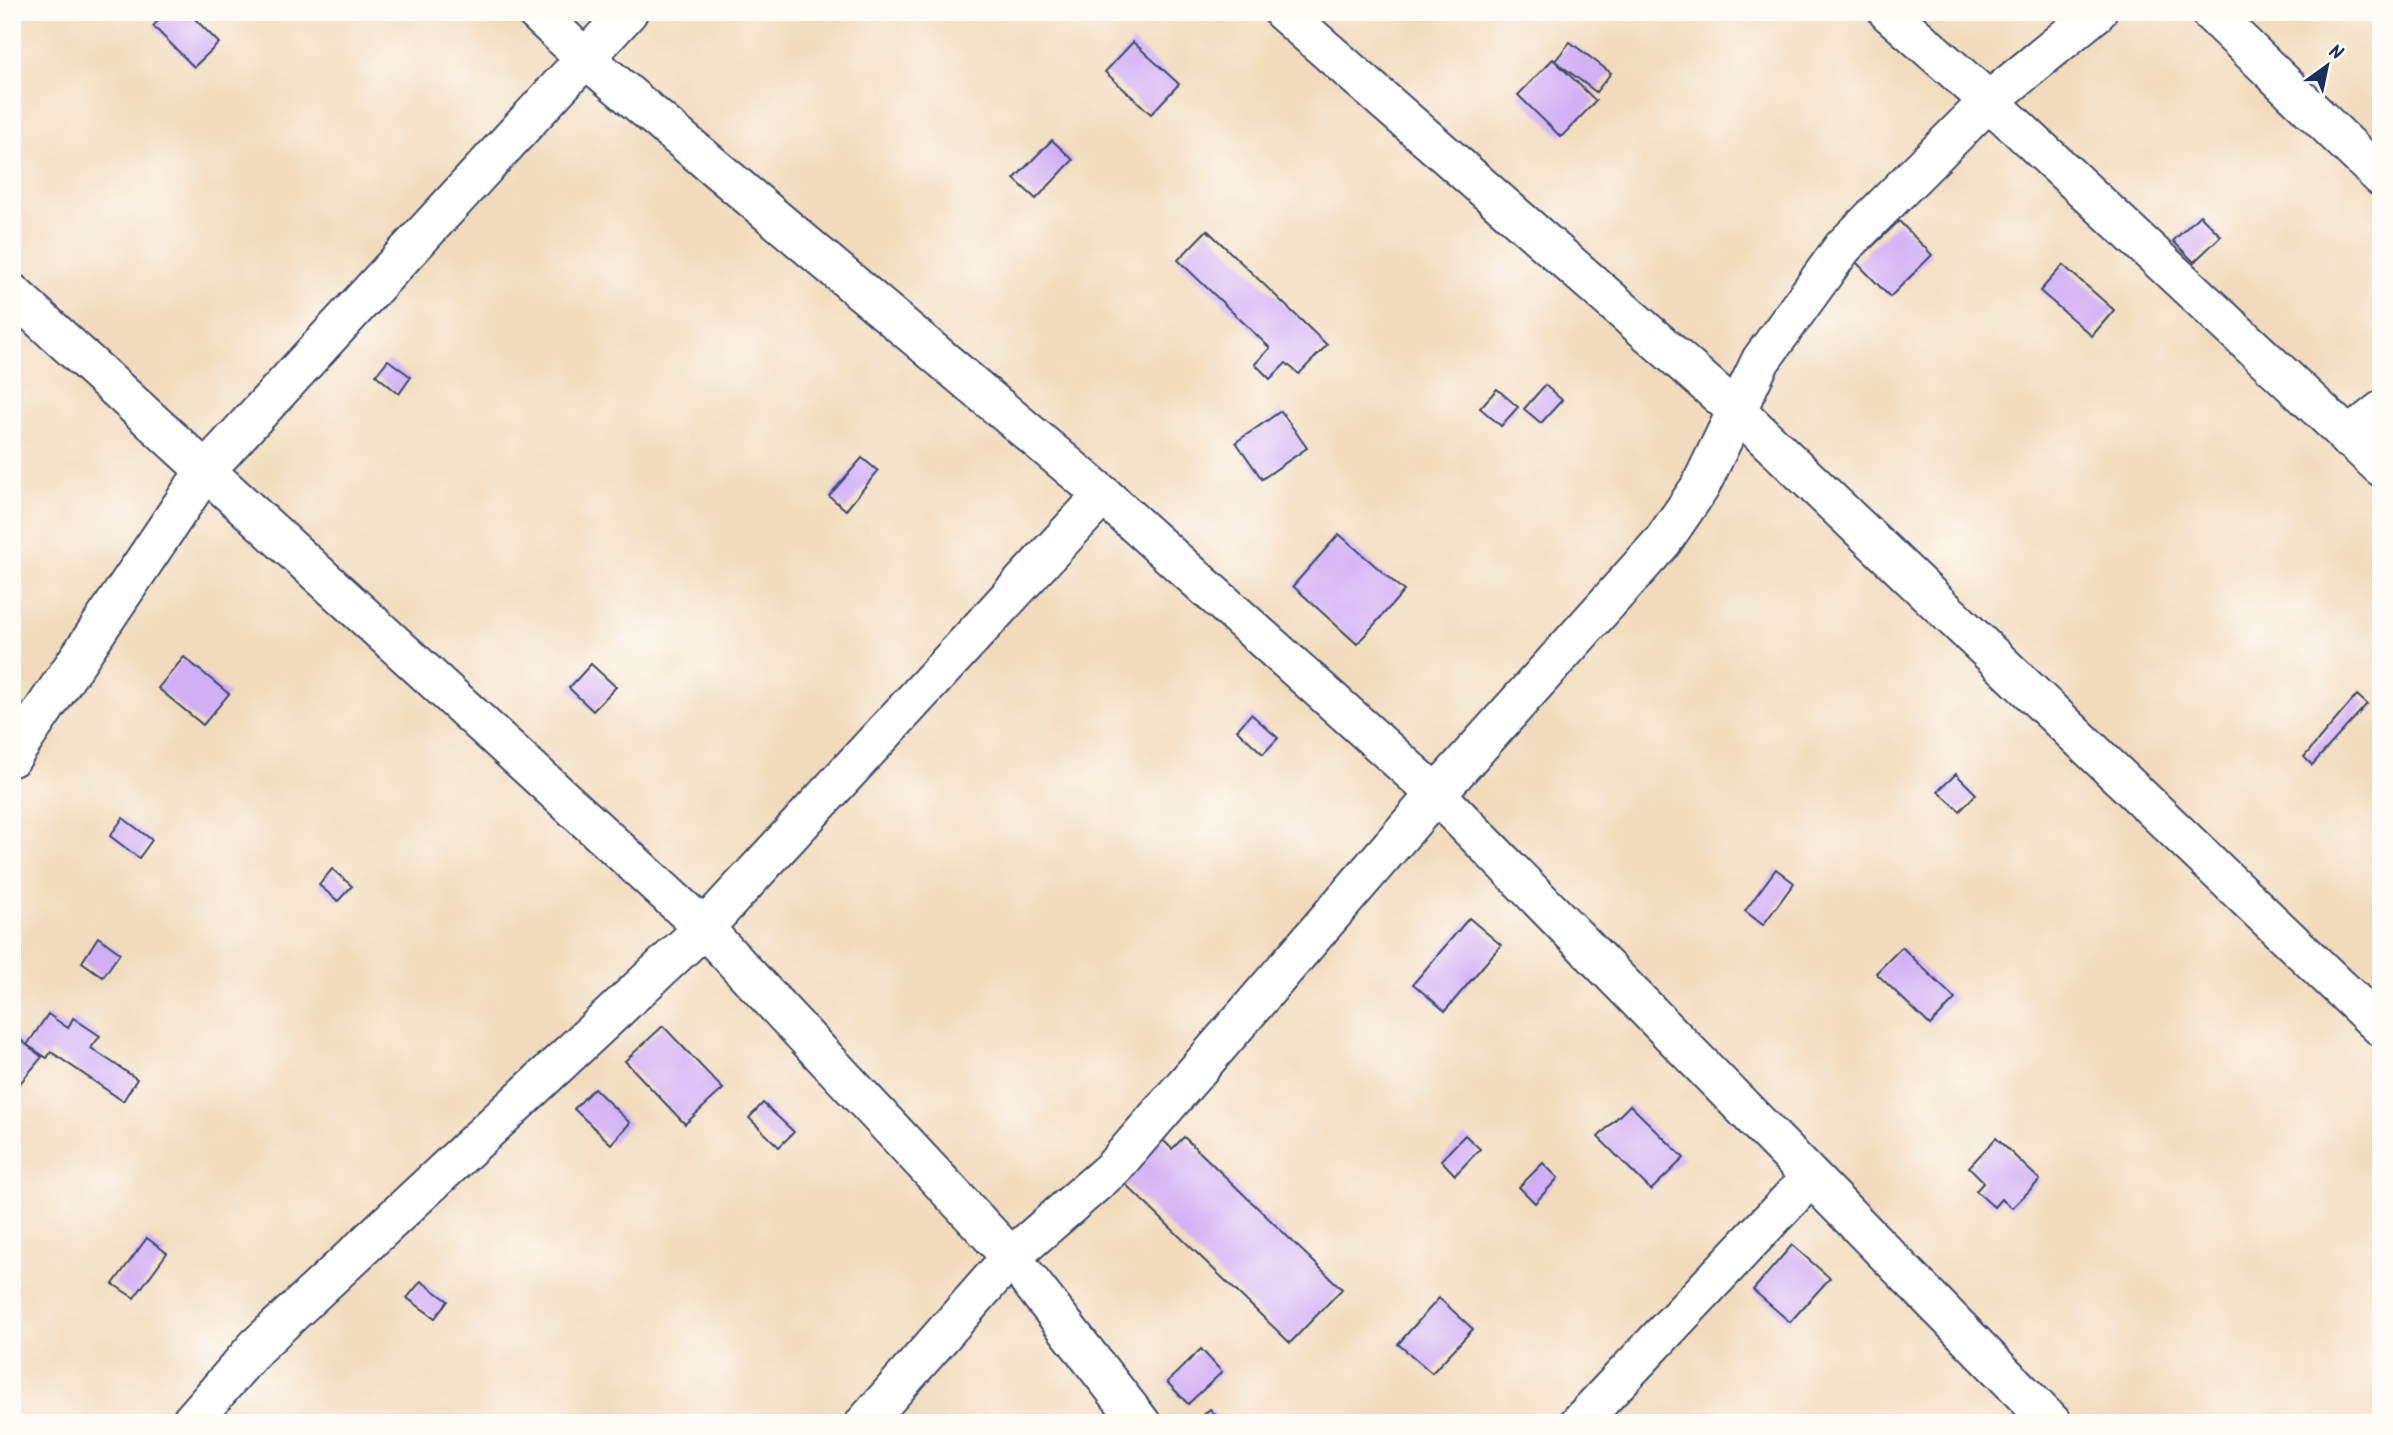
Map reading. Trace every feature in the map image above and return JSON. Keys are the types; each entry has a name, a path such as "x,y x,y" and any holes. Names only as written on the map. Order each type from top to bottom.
{"street":[{"path":"536,12 585,58 1103,495 1436,794 2052,1423"},
{"path":"12,757 205,471 628,12"},
{"path":"1283,12 1736,410 2381,1027"},
{"path":"1888,12 1989,101 2381,467"},
{"path":"865,1423 1011,1257 1113,1168 1436,794 1663,541 1700,488 1761,360 1843,247 1989,101 2097,12"},
{"path":"2210,12 2381,177"},
{"path":"12,293 704,928 1011,1257 1141,1423"},
{"path":"2347,438 2381,411"},
{"path":"190,1423 256,1347 704,928 1103,495"},
{"path":"1579,1423 1810,1178"}],"building":[{"path":"167,12 188,12 219,43 194,67 153,26"},
{"path":"1133,42 1179,84 1151,114 1105,72"},
{"path":"1570,42 1611,73 1596,92 1555,61"},
{"path":"1553,59 1596,101 1561,137 1518,95"},
{"path":"1052,140 1073,160 1036,199 1014,179"},
{"path":"2200,215 2221,236 2194,262 2173,241"},
{"path":"1899,221 1932,255 1890,297 1856,262"},
{"path":"1207,230 1327,345 1299,374 1286,363 1270,379 1255,364 1270,348 1178,260"},
{"path":"2063,265 2114,310 2092,336 2040,291"},
{"path":"388,360 411,377 399,394 376,375"},
{"path":"1545,385 1562,400 1541,423 1524,409"},
{"path":"1497,389 1518,407 1501,426 1480,408"},
{"path":"1281,411 1307,448 1262,479 1236,442"},
{"path":"862,458 878,471 846,510 829,496"},
{"path":"1339,534 1404,591 1357,644 1293,586"},
{"path":"184,657 229,694 203,725 158,688"},
{"path":"591,664 616,687 593,711 569,688"},
{"path":"2357,695 2367,704 2312,765 2304,757"},
{"path":"1251,714 1278,738 1263,754 1237,730"},
{"path":"1956,774 1976,794 1960,811 1938,791"},
{"path":"123,818 152,840 139,858 110,836"},
{"path":"332,869 352,886 338,901 319,885"},
{"path":"1776,869 1794,883 1763,925 1745,911"},
{"path":"1469,918 1501,945 1445,1011 1413,984"},
{"path":"98,937 120,953 103,977 82,962"},
{"path":"1902,947 1955,999 1930,1025 1876,973"},
{"path":"48,1014 68,1028 73,1018 100,1036 91,1048 137,1079 123,1101 51,1052 47,1058 27,1045"},
{"path":"663,1026 723,1089 685,1124 625,1061"},
{"path":"12,1033 42,1057 12,1093"},
{"path":"594,1088 630,1123 611,1144 574,1109"},
{"path":"763,1103 794,1132 779,1147 749,1118"},
{"path":"1630,1105 1684,1158 1651,1190 1598,1137"},
{"path":"1465,1135 1480,1149 1455,1175 1441,1160"},
{"path":"1159,1136 1172,1149 1184,1137 1342,1289 1290,1343 1118,1177"},
{"path":"1996,1138 2040,1180 2012,1208 2001,1199 1994,1207 1976,1191 1984,1182 1969,1167"},
{"path":"1543,1163 1558,1178 1535,1203 1519,1187"},
{"path":"147,1238 167,1253 134,1298 113,1284"},
{"path":"1792,1245 1830,1278 1790,1322 1753,1290"},
{"path":"421,1281 448,1301 435,1318 407,1298"},
{"path":"1439,1298 1473,1329 1432,1373 1398,1344"},
{"path":"1201,1349 1222,1372 1188,1404 1167,1382"},
{"path":"1210,1409 1223,1423 1195,1423"}]}
